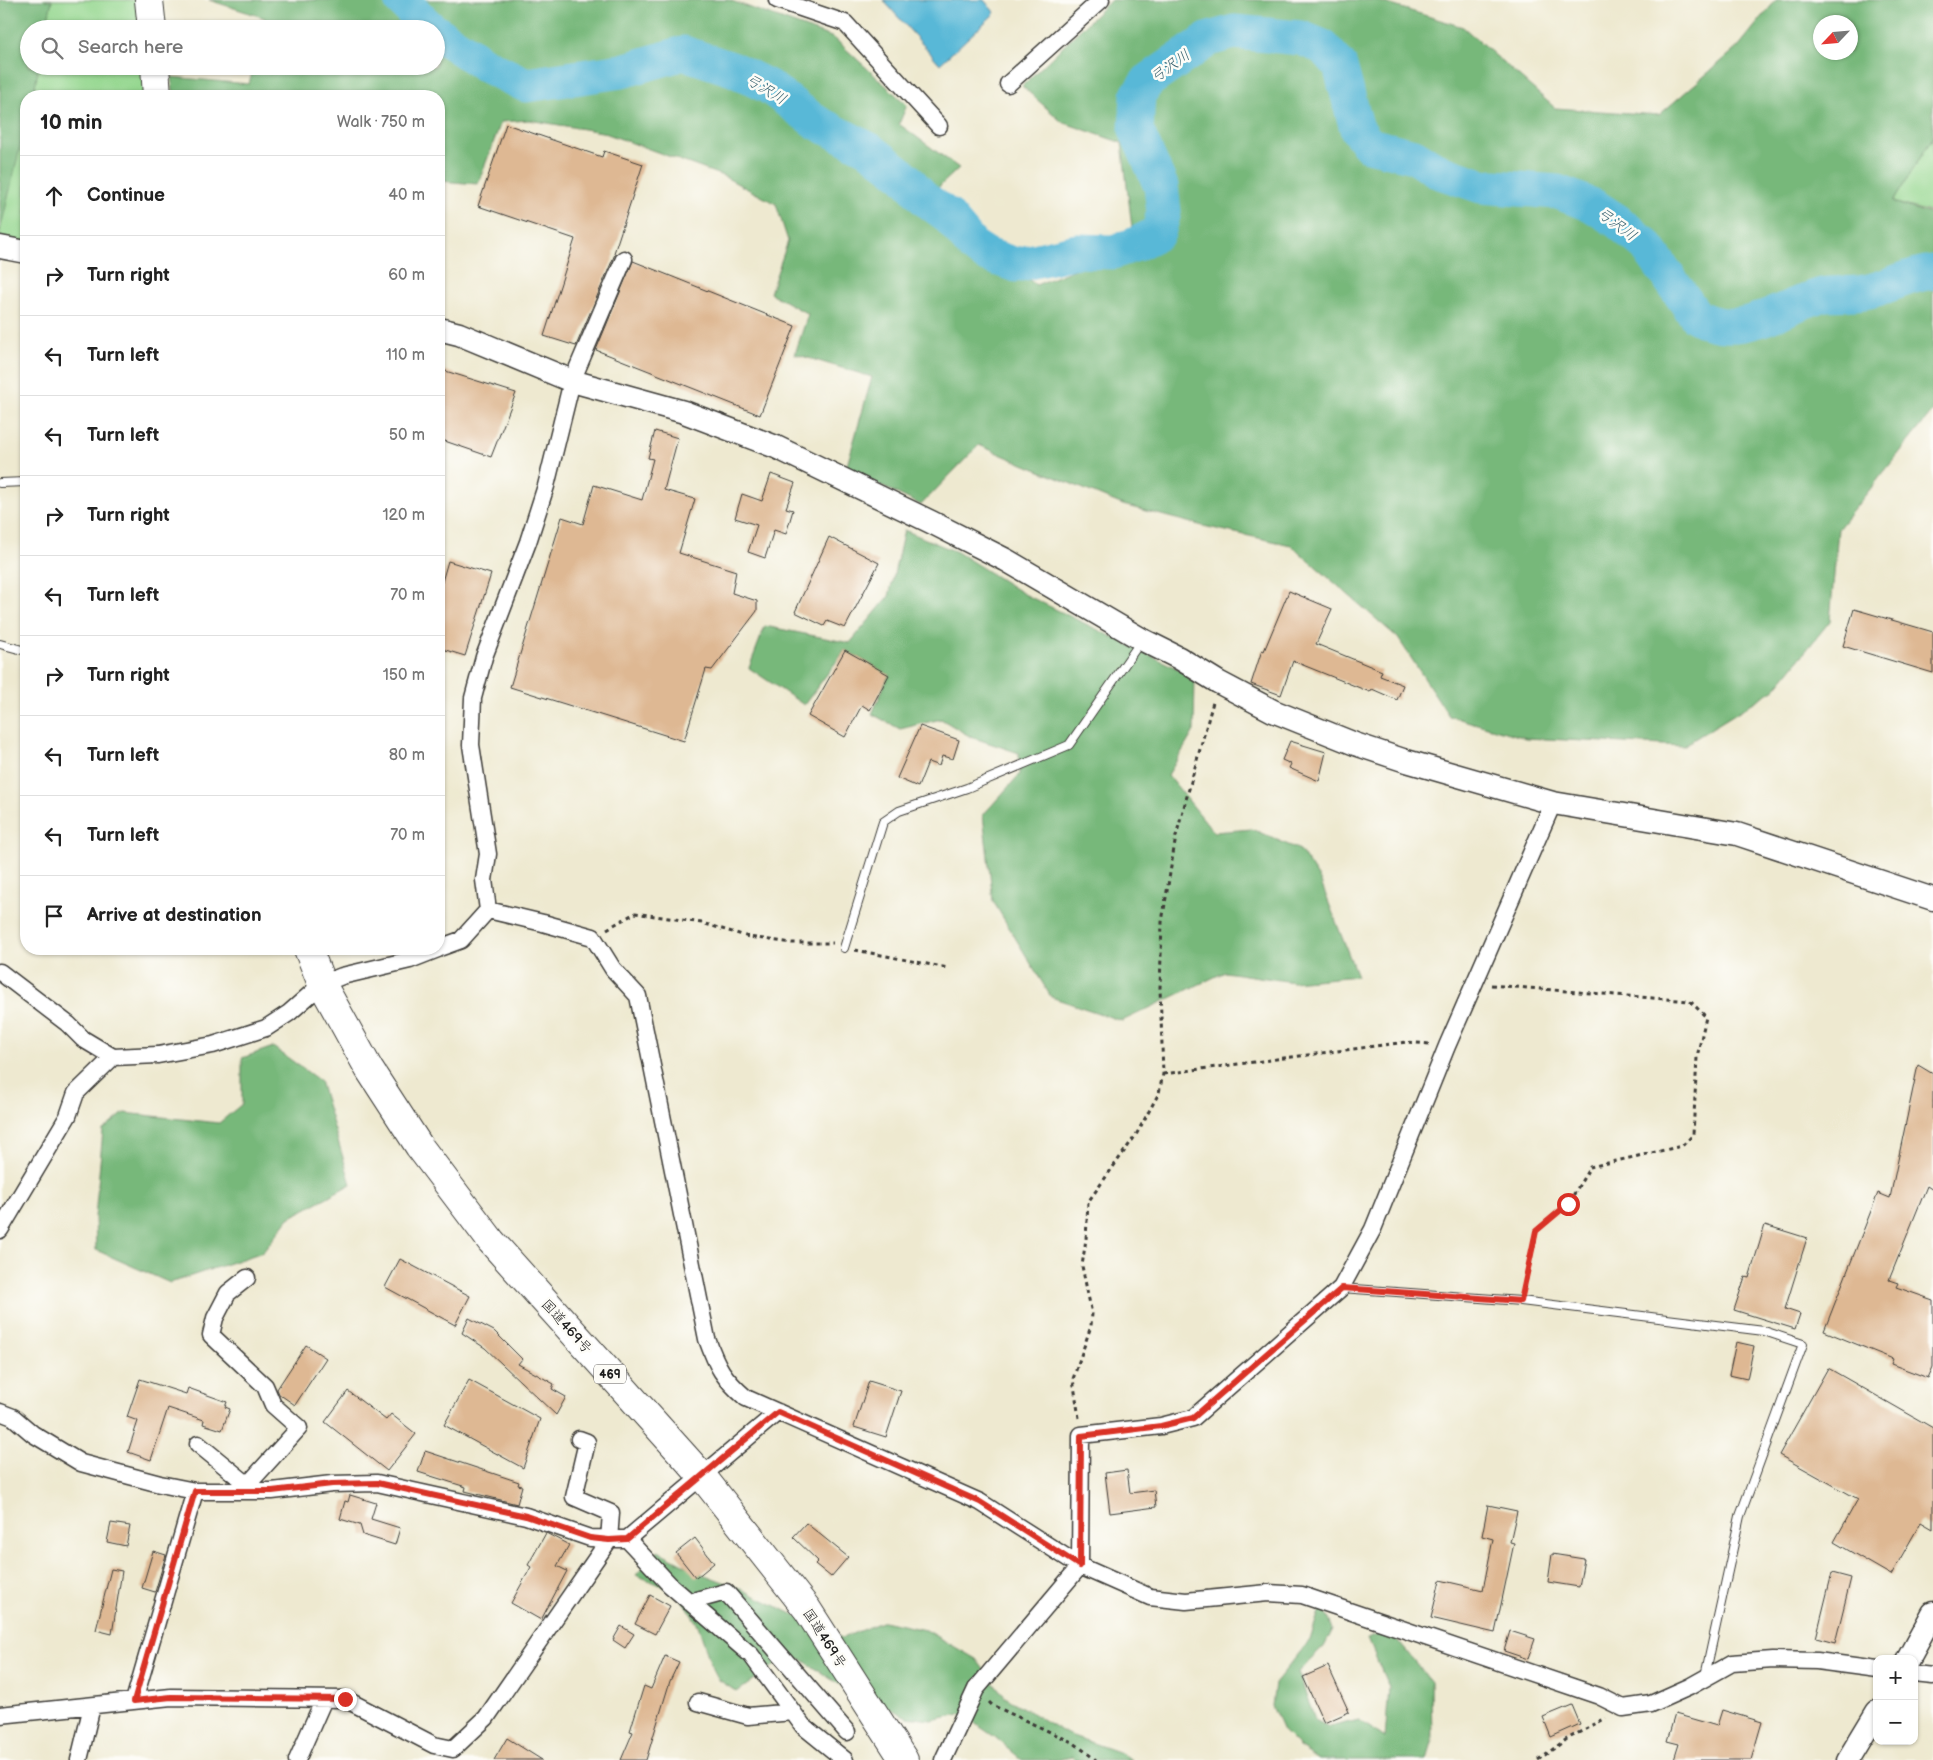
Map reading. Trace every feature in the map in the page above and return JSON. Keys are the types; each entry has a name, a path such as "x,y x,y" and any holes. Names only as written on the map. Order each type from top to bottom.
{"highway":[{"path":"149,0 151,20"},
{"path":"156,75 157,90"},
{"name":"国道469号","path":"310,955 322,984 369,1069 419,1146 491,1241 702,1476 807,1609 904,1760"}],"street":[{"path":"777,0 845,23 939,126"},
{"path":"1008,84 1101,0"},
{"path":"0,247 20,251"},
{"path":"445,946 461,940 488,910 484,880 488,854 471,745 474,698 484,657 528,542 546,486 572,381 624,258"},
{"path":"445,330 572,381 684,412 776,447 1006,560 1141,639 1179,658 1218,682 1273,711 1355,744 1403,760 1553,803 1738,834 1933,899"},
{"path":"943,1760 976,1689 1080,1566 1081,1436 1161,1426 1193,1418 1342,1288 1373,1229 1447,1046 1553,803"},
{"path":"488,910 593,937 613,969 638,996 707,1339 716,1363 728,1383 746,1398 980,1502 1080,1566 1150,1597 1186,1602 1268,1593 1302,1595 1599,1696 1623,1708 1651,1704 1705,1678 1732,1662 1818,1661 1873,1668"},
{"path":"0,972 68,1024 83,1039 113,1057 158,1055 213,1045 266,1028 290,1013 322,984 342,976 410,960 422,955"},
{"path":"0,1230 68,1116 76,1093 113,1057"},
{"path":"245,1488 299,1428 273,1405 265,1386 211,1335 215,1318 228,1294 246,1278"},
{"path":"0,1412 13,1417 33,1434 81,1463 160,1484 195,1491 245,1488 272,1491 332,1484 377,1483 526,1516 590,1538 609,1540 627,1539 778,1412"},
{"path":"0,1716 171,1697 345,1699 434,1745 453,1749 486,1718 609,1540 611,1513 574,1497 587,1442 579,1439"},
{"path":"198,1444 245,1488"},
{"path":"134,1701 195,1491"},
{"path":"627,1539 670,1585 751,1655 803,1726 845,1760"},
{"path":"689,1602 726,1592 846,1732"},
{"path":"1910,1655 1933,1613"},
{"path":"1918,1674 1933,1676"},
{"path":"297,1760 324,1699"},
{"path":"698,1702 748,1716 793,1712"},
{"path":"79,1760 92,1706"},
{"path":"1848,1760 1873,1719"}],"lane":[{"path":"0,483 20,482"},
{"path":"844,948 882,822 899,811 967,788 1069,745 1141,639"},
{"path":"0,644 20,649"},
{"path":"1342,1288 1521,1301 1764,1331 1803,1344 1740,1516 1705,1678"}],"path":[{"path":"1081,1436 1073,1379 1092,1326 1092,1314 1082,1266 1088,1202 1136,1135 1159,1093 1163,1074 1160,988 1162,922 1176,836 1218,682"},
{"path":"593,937 635,913 702,924 749,937 792,943 837,944 844,948 948,968"},
{"path":"1474,984 1690,1001 1706,1017 1697,1057 1693,1135 1682,1146 1590,1167 1568,1204 1536,1231 1521,1301"},
{"path":"1163,1074 1406,1042 1447,1046"},
{"path":"976,1689 992,1705 1074,1743 1096,1760"},
{"path":"1538,1760 1568,1739 1623,1708"}],"green space":[{"path":"0,0 52,0 48,20 20,20 20,75 37,75 34,90 20,90 20,147 0,231"},
{"path":"45,0 137,0 140,20 45,20"},
{"path":"209,0 729,0 834,38 907,105 899,124 959,168 926,199 1036,285 1134,245 1122,143 1062,122 1022,86 1111,0 1375,0 1463,27 1555,108 1659,115 1738,47 1776,0 1933,0 1933,137 1893,202 1933,215 1933,411 1838,529 1830,621 1775,689 1683,746 1526,738 1449,716 1398,638 1291,545 1203,526 1123,505 979,445 921,505 846,469 872,377 795,354 808,314 770,293 788,241 776,204 723,176 602,132 529,120 501,122 478,184 445,181 445,90 173,90 171,77 249,84 252,75 445,75 445,20 265,20 265,18"},
{"path":"35,75 146,75 148,90 31,90"},
{"path":"1933,137 1933,213 1893,202"},
{"path":"20,140 20,253 0,248 0,228"},
{"path":"904,530 957,552 1024,594 1195,677 1194,731 1168,775 1214,832 1252,829 1300,850 1320,880 1357,976 1293,982 1225,972 1122,1021 1051,997 993,901 983,815 1020,774 1019,753 971,737 941,719 900,729 872,714 889,675 845,650 804,705 749,668 765,626 850,643 889,596"},
{"path":"273,1047 320,1081 351,1184 289,1218 263,1252 170,1283 96,1250 95,1217 103,1130 124,1113 219,1123 242,1104 242,1058"},
{"path":"658,1551 702,1574 737,1587 842,1638 884,1621 925,1630 976,1659 1005,1697 1067,1734 1118,1752 1132,1760 1075,1760 1072,1757 1056,1760 1022,1760 995,1737 961,1714 931,1720 907,1717 837,1683 801,1659 779,1662 737,1692 719,1680 711,1665 698,1625 677,1592 636,1575"},
{"path":"1322,1603 1333,1629 1324,1647 1298,1672 1315,1720 1329,1727 1359,1720 1385,1738 1389,1688 1368,1639 1390,1631 1431,1682 1432,1743 1427,1760 1319,1760 1299,1747 1283,1731 1272,1706 1275,1683 1310,1640"}],"water":[{"path":"883,0 984,0 995,13 940,64"}],"building":[{"path":"506,124 602,157 604,151 643,164 615,254 576,346 544,336 575,239 478,206"},
{"path":"633,261 795,326 760,415 596,350"},
{"path":"445,371 516,393 491,457 445,441"},
{"path":"655,431 678,438 664,490 695,499 679,553 736,571 732,593 757,601 757,611 712,670 706,669 684,741 510,687 562,517 583,524 594,485 642,500 653,459 648,458"},
{"path":"771,474 795,483 786,508 793,510 786,534 774,530 765,558 748,552 757,525 735,518 742,494 762,501"},
{"path":"829,537 879,563 845,628 827,621 824,626 795,612"},
{"path":"448,561 491,574 465,656 445,650 445,571"},
{"path":"1289,591 1332,609 1316,644 1382,671 1380,676 1403,685 1397,700 1372,689 1370,692 1293,661 1281,695 1251,684 1262,650 1264,651"},
{"path":"1854,609 1933,632 1933,673 1843,646"},
{"path":"845,650 889,675 870,710 862,705 845,737 808,716"},
{"path":"920,726 959,740 953,759 942,756 939,766 928,762 918,787 897,778"},
{"path":"1290,741 1326,752 1319,781 1289,768 1291,764 1282,760"},
{"path":"1918,1065 1933,1074 1933,1190 1927,1186 1889,1280 1898,1283 1896,1287 1933,1300 1933,1367 1928,1378 1891,1364 1893,1359 1824,1331 1878,1193 1890,1198"},
{"path":"1765,1225 1807,1238 1785,1309 1800,1314 1795,1329 1734,1310 1745,1277 1749,1278"},
{"path":"400,1259 470,1296 455,1325 385,1287"},
{"path":"469,1318 494,1331 522,1359 518,1364 554,1384 552,1389 566,1397 556,1415 485,1348 462,1333"},
{"path":"1736,1342 1754,1346 1747,1379 1729,1375"},
{"path":"306,1345 326,1358 295,1405 279,1394 277,1389"},
{"path":"1828,1368 1933,1428 1933,1529 1921,1522 1891,1575 1834,1542 1858,1499 1779,1455"},
{"path":"140,1379 186,1394 188,1388 227,1402 225,1407 230,1409 222,1430 203,1424 204,1420 168,1408 151,1460 128,1452 138,1421 127,1417"},
{"path":"469,1380 540,1419 523,1468 444,1425"},
{"path":"869,1381 901,1391 886,1437 854,1427"},
{"path":"348,1391 386,1420 391,1414 416,1434 387,1471 325,1422"},
{"path":"425,1451 519,1482 518,1485 522,1486 517,1504 465,1491 466,1487 418,1472"},
{"path":"1127,1470 1130,1493 1154,1490 1156,1507 1110,1513 1105,1473"},
{"path":"350,1495 376,1503 371,1519 400,1528 395,1545 363,1535 360,1525 340,1519 345,1501 348,1502"},
{"path":"1488,1505 1517,1511 1510,1542 1514,1543 1495,1633 1431,1618 1440,1580 1483,1590 1493,1539 1482,1536"},
{"path":"111,1523 130,1526 126,1546 107,1542"},
{"path":"806,1523 848,1557 831,1577 815,1564 818,1561 793,1537"},
{"path":"546,1533 569,1545 557,1566 567,1571 541,1620 511,1603 531,1567 528,1565"},
{"path":"695,1538 714,1563 696,1578 676,1553"},
{"path":"153,1551 166,1555 155,1592 142,1588"},
{"path":"1552,1554 1584,1559 1579,1587 1548,1582"},
{"path":"111,1569 122,1571 112,1634 96,1630"},
{"path":"1832,1573 1851,1578 1835,1643 1816,1638"},
{"path":"650,1595 670,1606 655,1634 635,1624"},
{"path":"621,1626 634,1634 625,1648 613,1640"},
{"path":"1510,1631 1535,1639 1528,1659 1504,1651"},
{"path":"665,1656 679,1662 670,1681 646,1760 621,1760 633,1732 630,1731 644,1686 651,1689"},
{"path":"1328,1666 1349,1712 1324,1723 1303,1677"},
{"path":"1572,1705 1580,1724 1551,1737 1543,1717"},
{"path":"1722,1710 1762,1722 1751,1760 1674,1760 1679,1744 1667,1741 1675,1714 1717,1726"},
{"path":"507,1738 542,1760 494,1760"}],"waterway":[{"name":"弓沢川","path":"401,0 422,20"},
{"name":"弓沢川","path":"445,38 487,66 526,85 622,71 684,53 735,70 769,87 816,122 872,151 904,176 925,199 947,215 973,246 987,255 1016,265 1077,251 1113,252 1134,245 1158,233 1164,212 1161,186 1136,130 1138,95 1148,81 1209,39 1234,32 1301,38 1323,47 1340,66 1357,129 1369,145 1414,156 1440,172 1481,186 1558,192 1594,206 1617,221 1646,245 1696,316 1712,323 1744,324 1822,295 1864,292 1915,275 1933,272"}],"route":[{"path":"345,1699 171,1697 134,1701 195,1491 272,1491 332,1484 377,1483 526,1516 590,1538 627,1539 778,1412 980,1502 1080,1566 1081,1436 1161,1426 1193,1418 1342,1288 1521,1301 1536,1231 1568,1204"}]}
